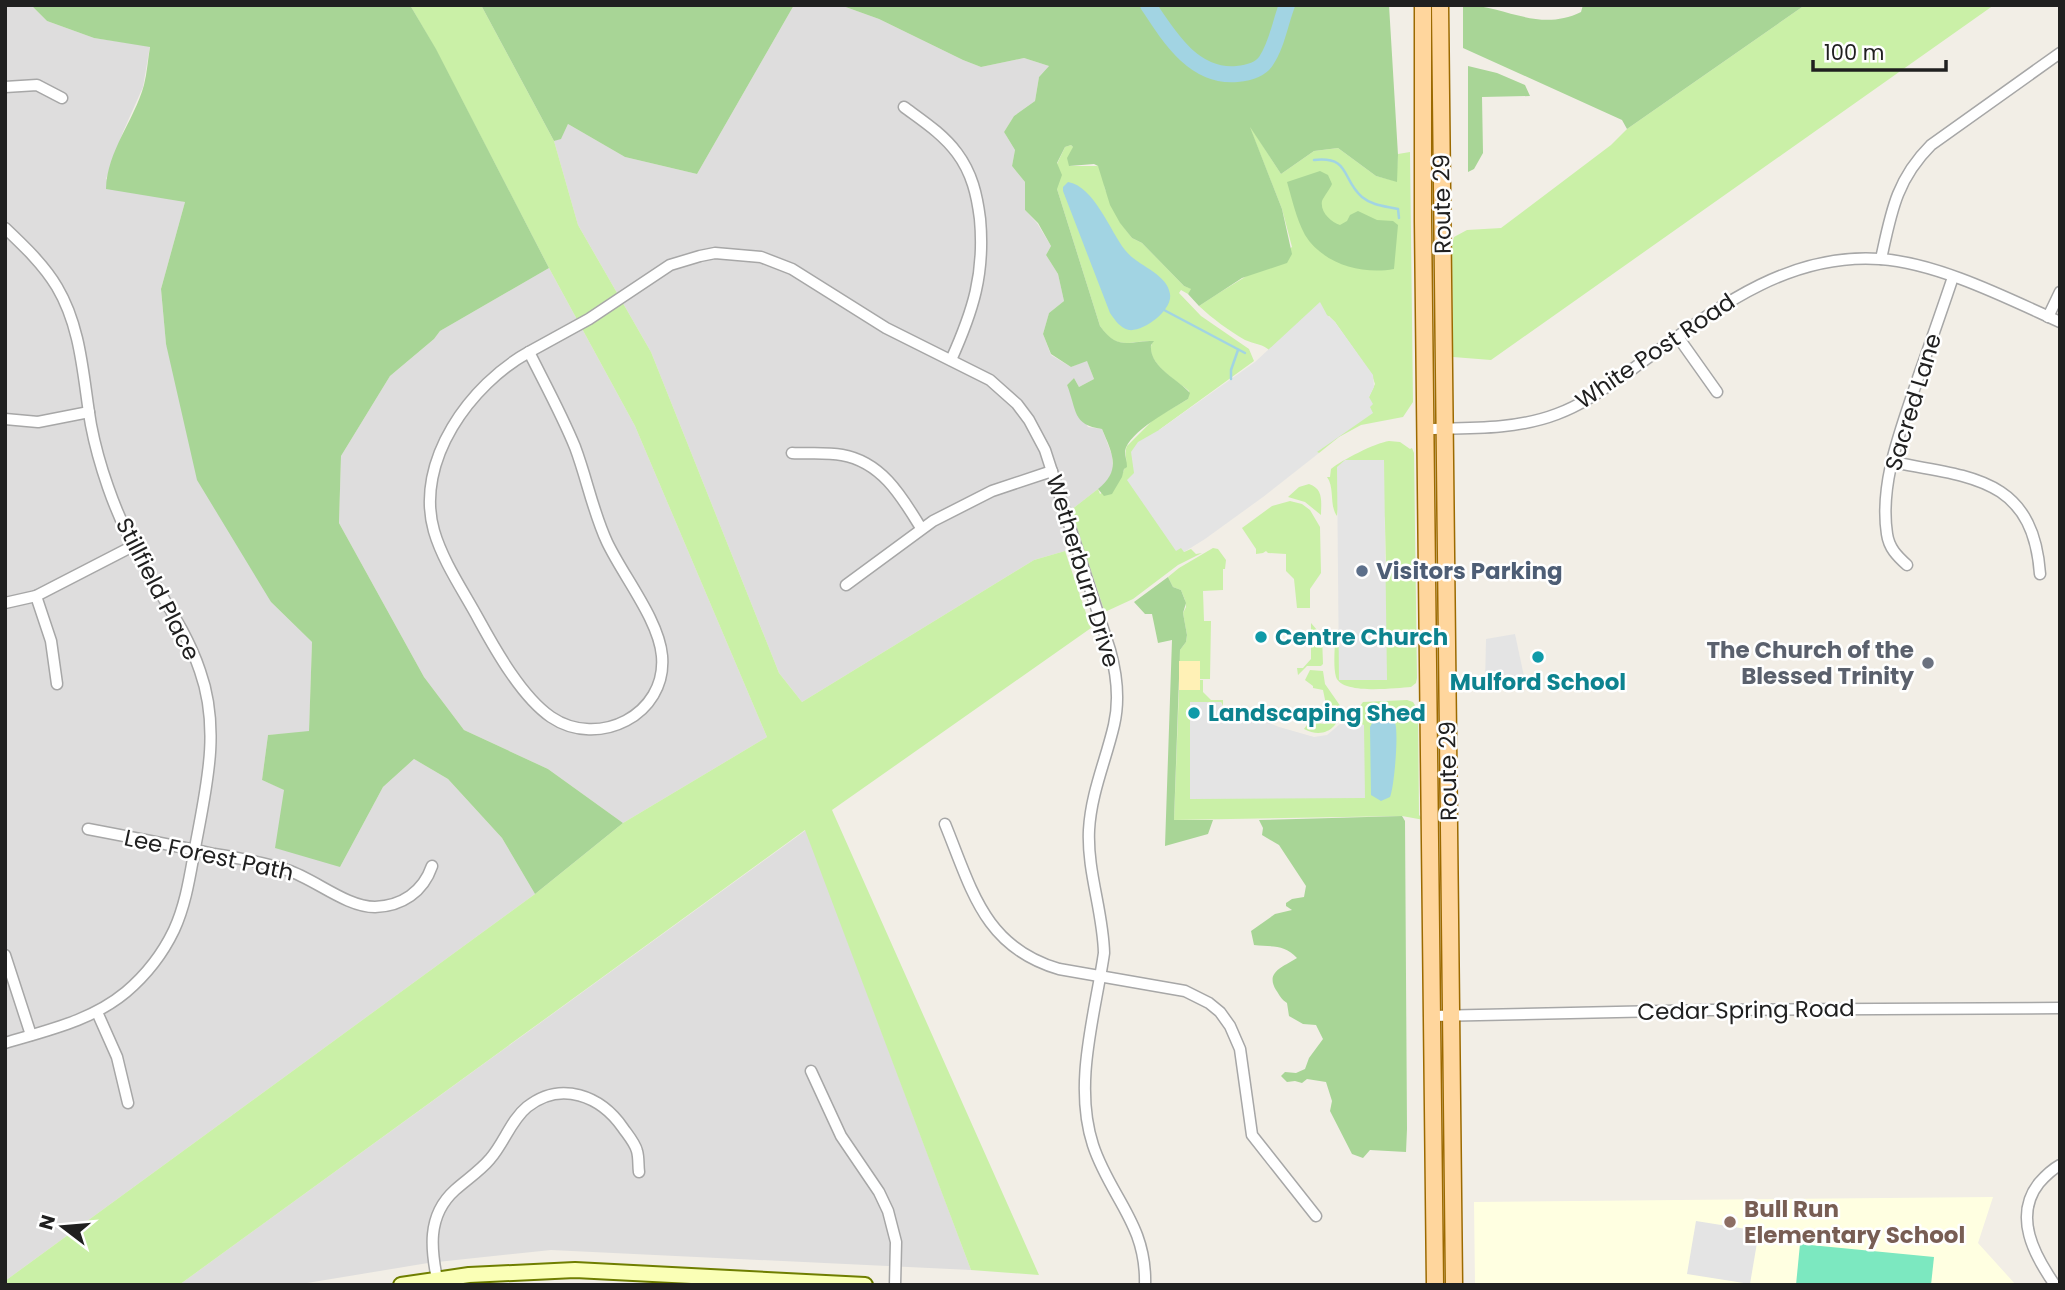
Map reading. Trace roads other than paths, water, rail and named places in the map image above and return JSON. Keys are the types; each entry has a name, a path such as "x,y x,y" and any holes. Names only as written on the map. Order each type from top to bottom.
{"main road":[{"name":"Route 29","path":"1423,5 1435,1285"},
{"name":"Route 29","path":"1440,5 1454,1285"},
{"path":"401,1285 515,1271 575,1270 865,1285"}],"street":[{"path":"1881,259 1896,194 1915,162 1931,145 2060,53"},
{"path":"5,86 37,85 62,98"},
{"path":"904,107 957,152 970,174 977,198 982,241 980,278 972,309 951,360"},
{"name":"Stillfield Place","path":"5,228 44,268 58,289 76,335 89,412 107,485 133,546 187,639 206,691 212,745 195,850 182,908 165,946 151,967 135,984 97,1012 83,1019 5,1043"},
{"name":"Wetherburn Drive","path":"529,352 575,447 606,541 661,645 662,671 654,693 636,715 609,728 575,728 550,717 512,674 493,645 443,553 432,523 430,502 435,469 461,412 488,380 510,363 529,352 589,319 670,265 700,256 730,253 761,257 792,269 887,328 990,380 1017,404 1038,435 1110,650 1116,677 1117,705 1114,725 1094,792 1089,831 1091,868 1104,932 1101,977 1085,1076 1087,1119 1098,1158 1137,1231 1145,1285"},
{"name":"White Post Road","path":"1425,429 1516,424 1558,414 1598,393 1733,299 1783,274 1827,262 1881,259 1923,267 2060,322"},
{"name":"Sacred Lane","path":"1906,565 1894,552 1887,535 1887,491 1904,419 1953,277"},
{"path":"2048,317 2060,292"},
{"path":"1678,337 1717,392"},
{"path":"6,420 38,422 89,412"},
{"path":"792,453 840,454 869,465 891,484 921,528"},
{"path":"1892,462 1964,476 2003,493 2019,509 2031,528 2038,550 2040,574"},
{"path":"846,585 921,528 992,491 1052,471"},
{"path":"5,603 36,596 133,546"},
{"path":"36,596 51,641 57,684"},
{"path":"945,824 978,906 1001,937 1020,953 1042,964 1185,991 1220,1012 1230,1026 1240,1049 1252,1135 1316,1216"},
{"name":"Lee Forest Path","path":"88,829 286,869 349,900 369,906 396,904 415,893 427,879 432,866"},
{"path":"5,955 31,1035"},
{"name":"Cedar Spring Road","path":"1432,1016 1749,1010 2060,1009"},
{"path":"97,1012 117,1057 128,1103"},
{"path":"811,1071 841,1136 888,1210 896,1242 895,1285"},
{"path":"437,1282 432,1261 432,1232 440,1207 489,1160 516,1119 535,1102 566,1093 600,1103 617,1119 631,1140 637,1152 639,1172"},
{"path":"2055,1285 2028,1238 2026,1213 2032,1192 2051,1170 2060,1165"}],"water":[{"path":"1068,182 1077,185 1094,200 1130,256 1158,275 1168,287 1170,300 1167,307 1149,324 1129,330 1120,326 1110,313 1063,191"},
{"path":"1382,713 1394,721 1396,760 1392,792 1390,797 1381,801 1371,795 1370,727 1375,717"}],"waterway":[{"path":"1148,5 1174,42 1195,62 1208,69 1237,74 1257,69 1266,61 1276,41 1287,5"},
{"path":"1314,160 1326,160 1340,165 1362,197 1375,204 1398,209 1399,218"},
{"path":"1164,310 1245,353"},
{"path":"1231,379 1231,370 1238,350"}],"place":[{"name":"Visitors Parking","path":"1362,571"},
{"name":"Centre Church","path":"1261,637"},
{"name":"Mulford School","path":"1538,657"},
{"name":"The Church of the Blessed Trinity","path":"1928,663"},
{"name":"Landscaping Shed","path":"1194,713"},
{"name":"Bull Run Elementary School","path":"1730,1222"}]}
